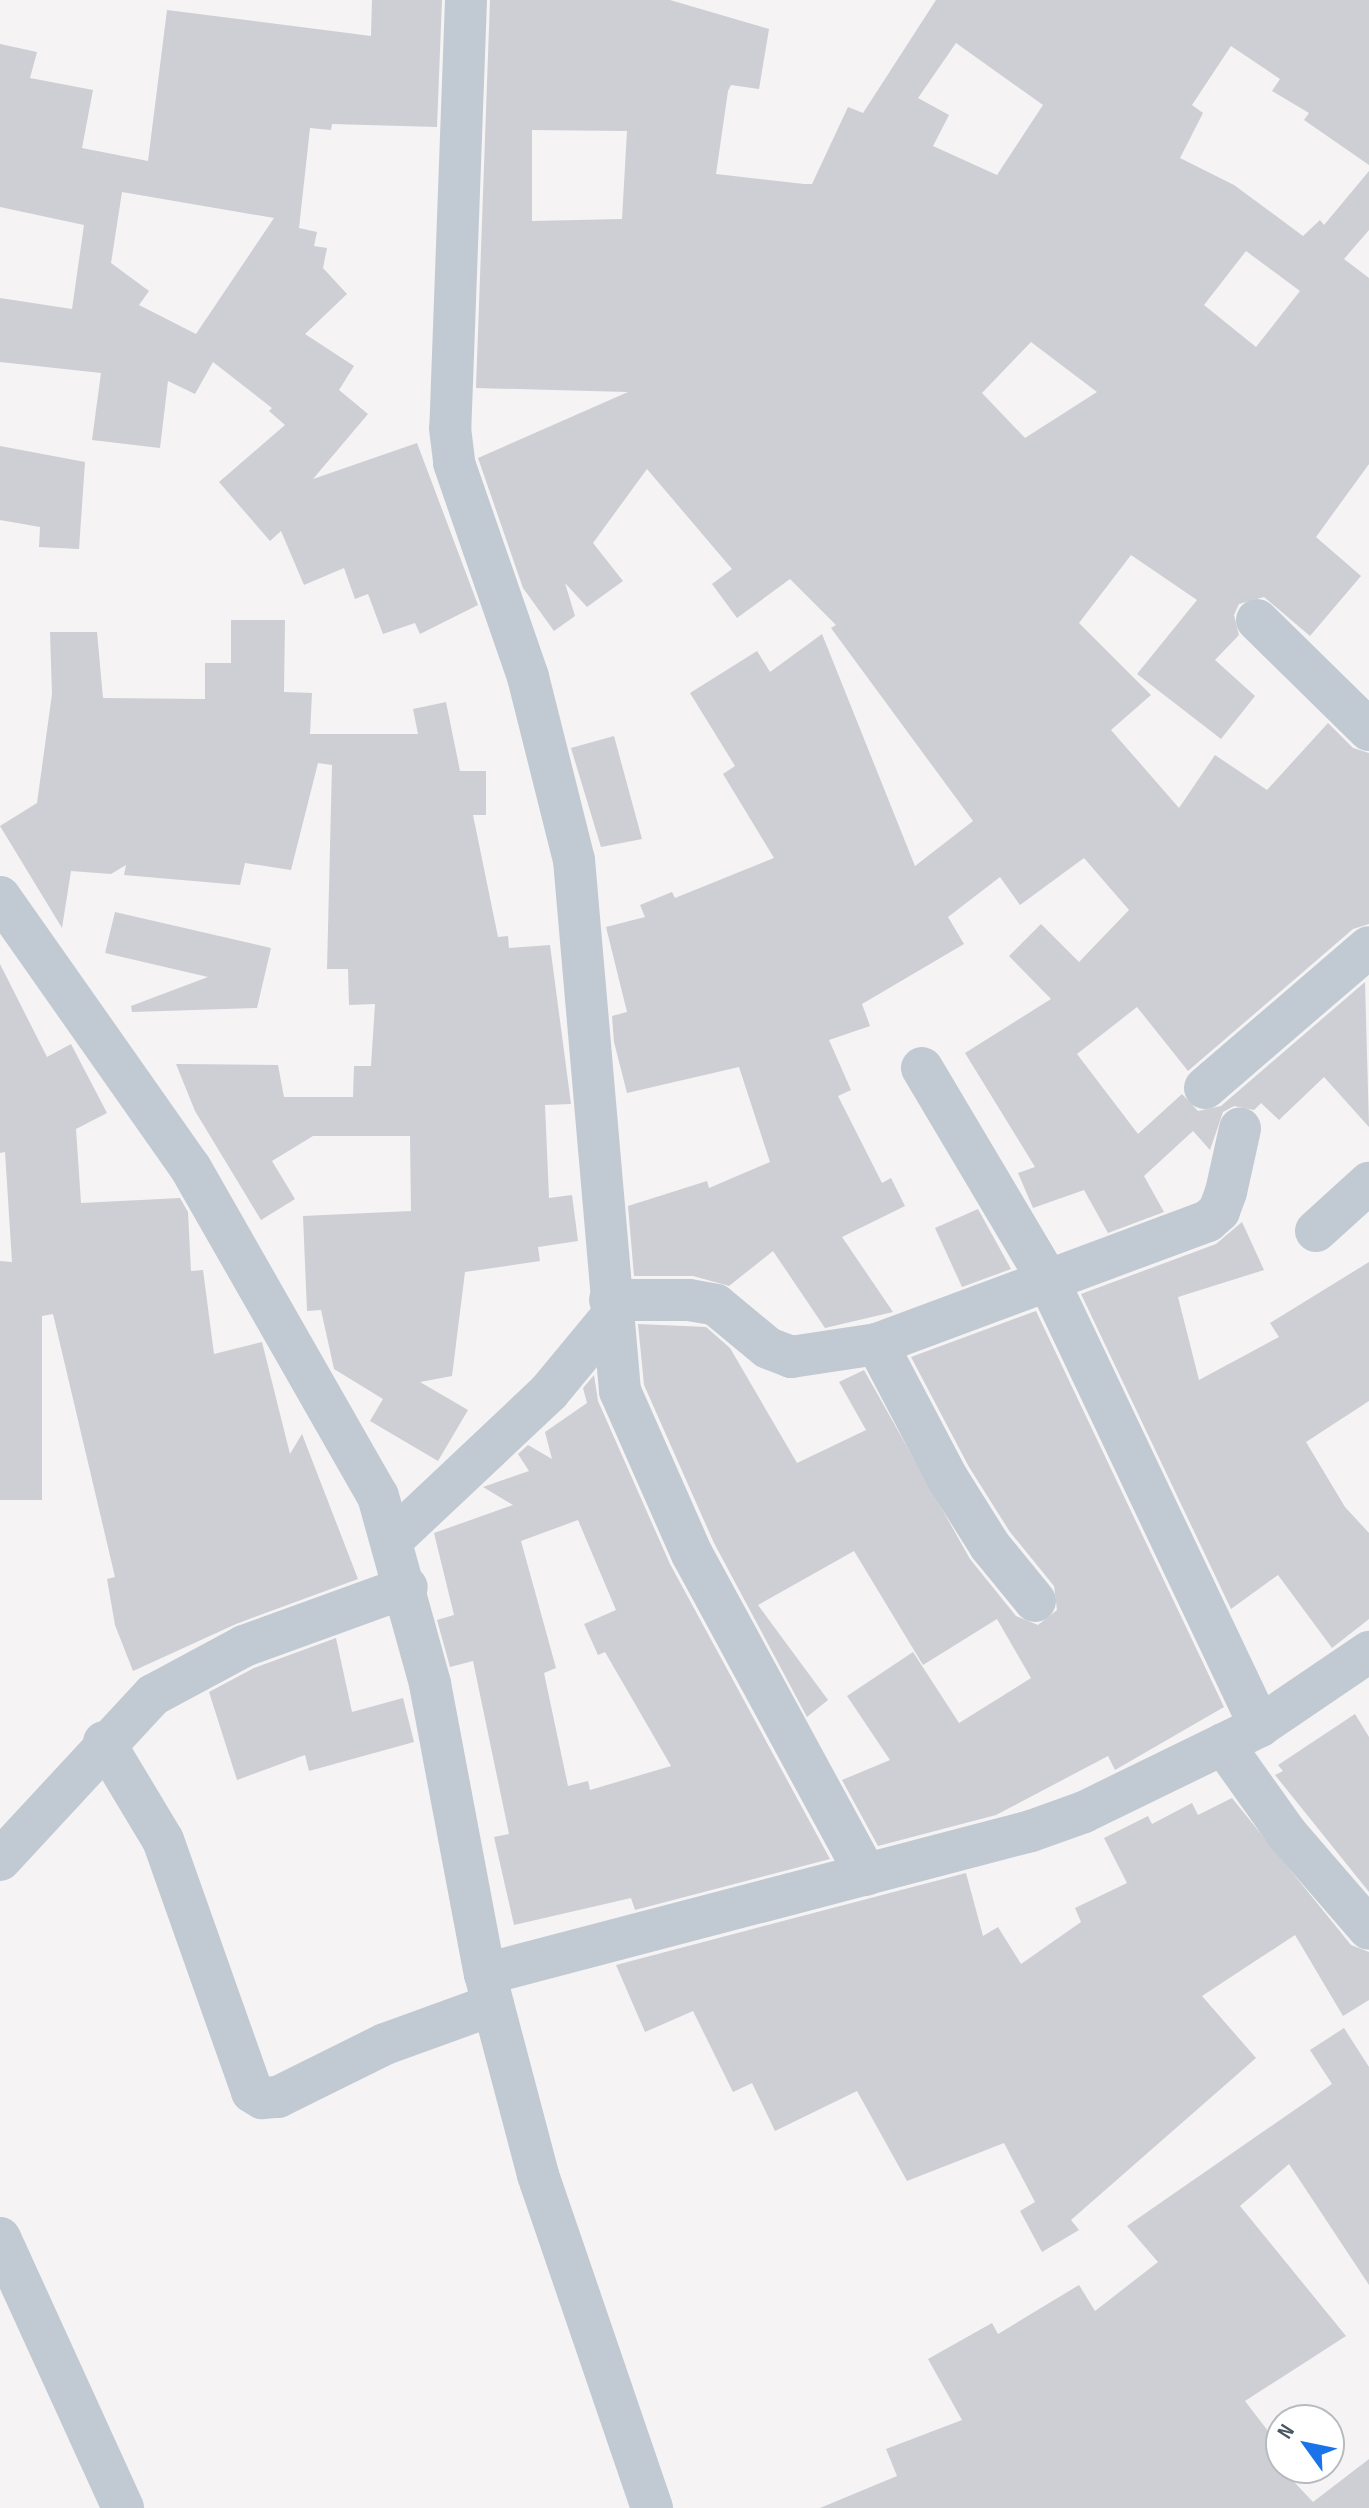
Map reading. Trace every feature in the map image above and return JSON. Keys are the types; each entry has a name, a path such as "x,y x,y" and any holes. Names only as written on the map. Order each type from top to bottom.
{"street":[{"path":"466,0 451,440 466,506 528,677 574,860 586,955 611,1309 620,1391 650,1466 692,1554 866,1875"},
{"path":"1257,620 1369,730"},
{"path":"0,897 190,1167 364,1469 407,1587 489,1990 538,2175 652,2508"},
{"path":"1205,1088 1369,947"},
{"path":"922,1068 1048,1280 1260,1726"},
{"path":"392,1540 549,1392 611,1309 689,1300 716,1305 768,1348 791,1357 877,1344 1208,1221 1219,1211 1226,1192 1240,1129"},
{"path":"1316,1231 1369,1183"},
{"path":"877,1344 948,1479 990,1546 1035,1601"},
{"path":"0,1860 104,1742 153,1695 201,1665 407,1587"},
{"path":"104,1742 163,1840 252,2092 262,2098 278,2097 489,1990 1084,1812 1260,1726 1369,1652"},
{"path":"1223,1744 1279,1824 1369,1929"},
{"path":"0,2238 123,2508"}],"building":[{"path":"372,0 442,0 437,127 332,124 331,130 310,128 299,228 317,232 314,246 327,248 323,268 347,294 305,334 354,366 339,390 368,414 313,479 417,443 478,605 420,634 415,623 383,634 368,594 355,599 344,568 304,585 281,531 270,541 219,482 285,425 269,411 272,408 213,362 195,394 168,381 160,448 92,440 101,373 0,362 0,298 72,309 84,225 0,207 0,44 37,52 30,78 93,90 82,148 148,161 167,10 371,36","holes":["122,192 274,218 196,334 139,305 149,291 111,263"]},
{"path":"490,0 670,0 769,29 759,89 731,85 728,91 716,174 812,184 848,107 863,113 936,0 1369,0 1369,165 1304,120 1309,113 1272,91 1280,79 1231,46 1192,105 1203,113 1180,158 1234,185 1303,236 1320,220 1324,225 1369,171 1369,230 1344,259 1369,278 1369,464 1316,537 1361,576 1310,636 1264,597 1239,604 1234,615 1239,635 1215,660 1255,696 1221,739 1137,674 1197,600 1131,555 1079,623 1151,695 1111,730 1179,808 1215,755 1267,790 1328,723 1353,748 1369,753 1369,924 1353,929 1188,1071 1137,1007 1077,1054 1138,1134 1182,1094 1198,1111 1221,1106 1365,982 1369,1127 1324,1077 1279,1120 1261,1103 1254,1110 1234,1106 1223,1112 1210,1150 1193,1131 1144,1176 1164,1212 1108,1233 1084,1190 1033,1208 1018,1173 1035,1167 965,1053 1051,999 1009,956 1041,924 1079,962 1129,910 1084,858 1020,905 1000,877 948,917 964,944 862,1004 870,1026 829,1040 851,1090 838,1096 882,1183 891,1178 905,1206 842,1237 893,1312 825,1328 773,1251 729,1286 693,1276 634,1276 628,1206 707,1181 709,1188 770,1162 739,1067 627,1093 614,1042 612,1016 627,1012 606,927 645,917 640,905 672,892 675,898 774,858 723,774 735,766 690,693 757,651 770,672 822,634 915,866 973,821 831,628 836,625 790,579 737,618 712,584 732,569 647,469 593,543 623,581 587,607 565,583 575,616 554,631 523,588 478,458 628,392 476,388","holes":["956,43 1043,105 997,175 933,146 949,115 918,98","532,130 627,131 622,219 532,221","1246,251 1300,291 1256,347 1204,305","1031,342 1097,392 1025,438 982,393"]},
{"path":"0,446 85,462 79,549 39,547 40,527 0,520"},
{"path":"231,620 285,620 284,692 312,693 310,734 418,734 413,709 446,702 460,771 486,771 486,815 473,815 498,937 508,936 509,948 550,945 571,1104 545,1105 549,1198 572,1195 578,1241 538,1247 540,1261 465,1272 452,1376 420,1382 468,1410 438,1461 370,1421 383,1399 334,1369 321,1310 307,1311 303,1216 411,1211 410,1136 313,1136 272,1161 295,1199 261,1220 195,1111 176,1064 278,1065 284,1097 353,1097 354,1066 371,1066 375,1004 349,1005 348,969 327,969 332,765 318,763 291,870 245,863 240,885 124,875 126,865 111,874 71,871 62,928 0,826 37,803 52,694 50,632 97,632 103,698 205,699 205,663 231,663"},
{"path":"614,736 642,839 601,847 571,748"},
{"path":"115,912 271,948 257,1008 132,1012 131,1006 208,977 105,953"},
{"path":"0,964 47,1057 71,1044 107,1113 76,1129 81,1203 180,1198 188,1212 191,1271 203,1270 214,1354 262,1342 290,1454 302,1434 358,1579 236,1624 133,1671 115,1625 107,1579 115,1577 53,1314 42,1316 42,1500 0,1500 0,1261 12,1262 5,1152 0,1153"},
{"path":"978,1209 1011,1269 962,1287 935,1228"},
{"path":"1242,1222 1264,1270 1178,1297 1199,1380 1279,1337 1270,1323 1369,1262 1369,1401 1306,1442 1345,1507 1369,1533 1369,1619 1332,1648 1278,1575 1231,1609 1081,1294 1216,1244"},
{"path":"1036,1311 1224,1707 1115,1770 1108,1756 996,1815 878,1846 842,1780 890,1760 847,1696 913,1652 959,1723 1031,1678 997,1619 923,1665 854,1551 758,1605 828,1700 807,1717 714,1543 644,1385 638,1324 706,1327 730,1348 797,1463 866,1430 839,1382 864,1370 970,1559 1016,1616 1038,1625 1057,1610 1054,1586 1010,1532 969,1467 911,1357"},
{"path":"594,1375 598,1401 670,1564 830,1859 635,1910 631,1898 514,1925 494,1837 509,1834 473,1661 450,1667 437,1620 454,1615 434,1533 513,1505 483,1487 529,1471 518,1454 528,1445 552,1459 545,1432 587,1403 583,1388","holes":["578,1520 616,1610 584,1624 598,1655 605,1652 671,1766 590,1790 588,1781 568,1786 544,1673 556,1668 521,1541"]},
{"path":"336,1638 352,1712 403,1698 414,1742 309,1771 305,1755 237,1780 209,1692 254,1668"},
{"path":"1355,1714 1369,1737 1369,1892 1275,1775 1283,1771 1278,1765"},
{"path":"1232,1798 1351,1945 1369,1952 1369,2000 1343,2016 1295,1935 1202,1996 1256,2058 1071,2220 1079,2230 1042,2252 1020,2211 1035,2202 1004,2143 907,2181 857,2091 775,2131 752,2083 733,2092 693,2011 645,2032 616,1965 966,1873 983,1936 998,1927 1021,1964 1081,1922 1075,1908 1127,1883 1104,1838 1148,1816 1152,1824 1192,1803 1198,1815"},
{"path":"1344,2028 1369,2067 1369,2285 1289,2164 1240,2206 1346,2336 1245,2401 1265,2427 1265,2484 1296,2484 1313,2502 1336,2484 1345,2484 1345,2477 1369,2459 1369,2508 820,2508 897,2476 886,2449 962,2420 928,2359 992,2323 998,2334 1079,2285 1095,2311 1158,2262 1127,2226 1332,2084 1310,2050"}]}
